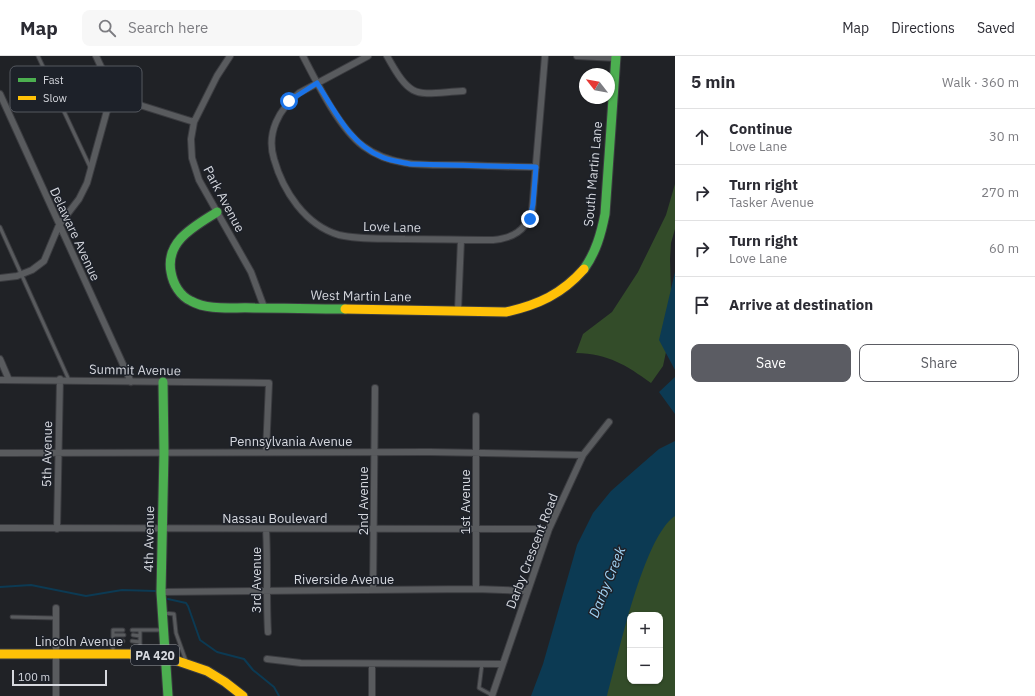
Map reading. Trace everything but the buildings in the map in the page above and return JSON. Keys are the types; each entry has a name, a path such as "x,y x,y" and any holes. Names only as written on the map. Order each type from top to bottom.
{"street":[{"path":"96,56 101,66"},
{"name":"Park Avenue","path":"230,56 217,76 194,122 191,139 192,158 199,180 251,272 264,307"},
{"path":"303,56 317,83 351,135 362,146 383,158 410,164 536,167"},
{"name":"Love Lane","path":"368,56 299,93 284,107 276,121 272,140 272,153 276,165 290,193 302,212 323,228 339,235 370,238 461,240 500,239 510,237 519,232 527,224 532,212 545,56"},
{"path":"388,56 402,82 409,89 417,93 463,91"},
{"path":"577,56 616,57"},
{"name":"South Martin Lane","path":"458,310 506,312 536,306 569,285 589,262 600,239 605,214 616,57"},
{"name":"Delaware Avenue","path":"0,94 132,382"},
{"path":"142,106 194,122"},
{"path":"0,278 22,275 44,261 59,225 79,198 87,183 107,112"},
{"name":"West Martin Lane","path":"217,212 187,232 176,243 170,261 171,275 175,285 187,299 203,306 458,310"},
{"path":"458,310 461,240"},
{"path":"0,359 10,380"},
{"name":"Summit Avenue","path":"0,380 60,379 132,382 269,383 266,452"},
{"name":"5th Avenue","path":"57,529 60,379"},
{"name":"4th Avenue","path":"163,382 164,452 162,592 168,696"},
{"name":"2nd Avenue","path":"374,590 375,388"},
{"name":"1st Avenue","path":"476,416 476,589"},
{"name":"Darby Crescent Road","path":"492,695 526,591 549,529 583,455 609,422"},
{"name":"Pennsylvania Avenue","path":"0,453 476,452 583,455"},
{"name":"Nassau Boulevard","path":"0,528 549,529"},
{"name":"3rd Avenue","path":"266,529 268,558 266,590 268,632"},
{"name":"Riverside Avenue","path":"162,592 476,589 526,591"},
{"path":"56,608 56,696"},
{"name":"Lincoln Avenue","path":"0,654 140,654 166,657 206,671 235,689 243,696"},
{"path":"267,659 301,663 502,664"},
{"path":"372,664 372,696"}],"lane":[{"path":"38,56 43,66"},
{"path":"64,112 91,169"},
{"path":"0,227 69,380"},
{"path":"163,614 174,614 176,633 186,663"},
{"path":"12,617 56,618"},
{"path":"112,654 113,630 123,630"},
{"path":"132,630 176,633"},
{"path":"140,630 140,654"},
{"path":"113,635 124,635"},
{"path":"133,635 140,636"},
{"path":"113,641 123,641"},
{"path":"132,641 140,642"},
{"path":"482,664 479,688 492,695"}],"green space":[{"path":"675,184 675,229 671,243 670,259 672,324 663,366 651,383 625,366 608,358 576,353 583,334 612,312 638,272 666,215"},
{"path":"675,504 675,696 597,696 634,579"}],"water":[{"path":"675,272 675,370 659,340"},
{"path":"675,377 675,414 659,392"},
{"name":"Darby Creek","path":"675,441 675,516 663,528 652,548 642,572 629,612 627,612 627,620 607,696 531,696 543,664 577,545 593,513 611,491 659,449"}],"waterway":[{"path":"0,587 31,585 86,596 122,590 155,591"},
{"path":"168,599 186,603 200,640 217,652 244,659 253,670 274,687 279,696"}],"traffic: fast":[{"path":"584,269 598,243 605,214 616,56"},
{"path":"217,212 191,229 177,243 173,252 170,261 172,276 175,285 187,299 205,306 221,308 345,309"},
{"path":"163,382 164,452 161,592 168,696"}],"traffic: slow":[{"path":"345,309 506,312 529,306 549,297 576,278 584,269"},
{"path":"0,654 129,654 169,658 207,671 225,682 243,696"}],"route":[{"path":"289,101 299,93 317,83 351,135 368,150 390,160 410,164 536,167 533,204 530,219"}]}
